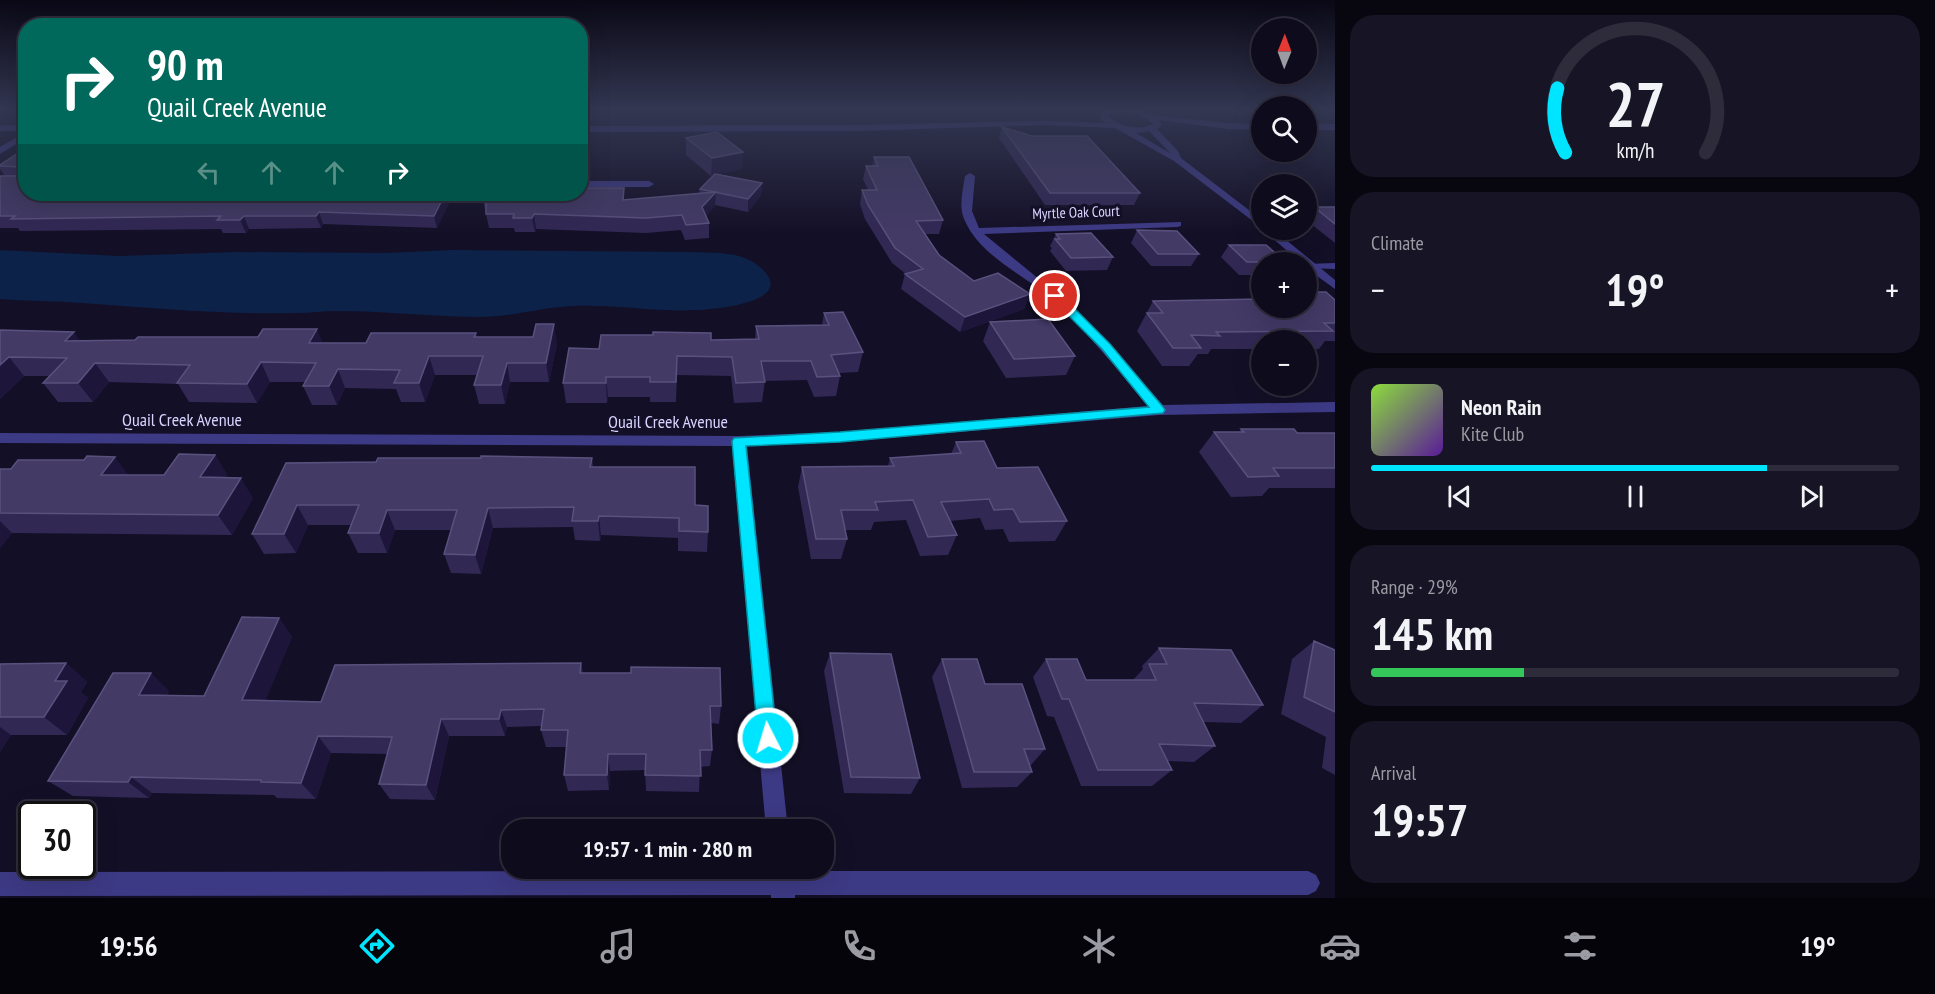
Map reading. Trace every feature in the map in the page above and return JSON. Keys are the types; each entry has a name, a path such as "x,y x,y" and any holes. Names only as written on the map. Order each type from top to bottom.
{"street":[{"path":"1159,151 1177,159 1251,216"},
{"path":"1173,151 1177,159"},
{"path":"970,176 966,205 970,222 976,231 1009,261 1055,296 1106,347 1159,410"},
{"path":"588,184 649,184"},
{"name":"Myrtle Oak Court","path":"976,231 1177,224"},
{"path":"1280,240 1294,252"},
{"path":"1317,266 1335,266"},
{"path":"1317,271 1335,286"},
{"name":"Quail Creek Avenue","path":"0,438 739,441 840,437 1159,410 1335,407"},
{"path":"739,441 776,819"},
{"path":"0,884 1308,883"}],"water":[{"path":"0,250 119,256 236,252 384,253 452,250 715,253 741,257 756,264 768,275 771,285 767,292 746,303 693,310 574,306 475,317 353,311 217,312 0,299"}],"building":[{"path":"703,151 743,152 712,158"},
{"path":"1019,151 1101,151 1140,193 1050,193"},
{"path":"18,153 18,167 0,165"},
{"path":"874,157 909,157 943,220 916,221 939,255 974,281 998,273 1030,294 965,317 905,274 923,269 895,248 868,205 862,190 877,190 866,166 878,166"},
{"path":"715,174 762,183 748,199 700,189"},
{"path":"0,176 18,176 18,201 442,201 434,216 319,212 316,216 244,216 240,220 217,220 221,216 11,219 15,216 0,216"},
{"path":"588,188 624,188 623,200 716,192 702,207 709,223 686,225 682,215 646,218 534,214 532,218 513,218 514,214 486,214 486,201 588,201"},
{"path":"1317,207 1335,207 1335,224 1317,209"},
{"path":"1137,230 1177,231 1199,254 1158,254"},
{"path":"1091,233 1113,257 1071,258 1055,239 1060,239 1056,234"},
{"path":"1229,245 1266,245 1274,252 1251,252 1251,262 1247,262"},
{"path":"1317,292 1326,292 1335,300 1335,323 1324,323 1333,331 1251,330 1216,332 1220,336 1191,335 1201,348 1173,348 1147,313 1163,313 1153,301 1251,299 1251,318 1317,318"},
{"path":"843,312 863,352 831,355 840,376 817,377 811,361 761,361 765,382 736,383 732,357 677,356 676,382 650,382 650,377 606,377 606,383 563,383 569,348 599,349 601,335 653,335 653,332 711,333 711,340 759,339 756,326 829,325 824,313"},
{"path":"1048,319 1075,356 1014,359 990,322"},
{"path":"536,324 554,324 546,363 507,363 501,385 474,385 483,356 429,356 419,383 394,383 400,370 338,369 329,386 303,386 316,363 261,362 247,384 177,383 190,365 95,363 78,383 43,383 67,358 9,357 0,365 0,330 74,332 65,341 135,340 138,337 258,337 263,329 317,329 309,343 366,343 371,333 476,333 474,337 533,337"},
{"path":"1241,429 1294,429 1297,433 1335,433 1335,468 1273,468 1279,476 1248,477 1214,432 1244,432"},
{"path":"984,441 997,468 1038,467 1067,521 1020,522 1013,509 994,510 989,499 941,502 957,535 928,537 913,500 875,502 878,510 841,510 847,539 816,539 802,467 894,466 890,458 961,453 956,442"},
{"path":"179,454 215,455 200,477 241,478 218,515 0,513 0,469 11,469 18,460 84,460 87,456 115,457 101,475 164,475"},
{"path":"481,456 592,458 590,467 695,467 695,505 708,506 708,532 679,531 679,518 599,516 598,521 572,521 574,507 488,508 475,555 444,554 457,510 387,510 379,533 348,533 359,505 297,505 284,534 252,534 286,463 376,462 378,458 481,458"},
{"path":"242,617 279,618 242,700 321,702 335,665 581,663 580,673 631,673 631,667 720,668 721,706 710,706 712,750 700,750 701,776 645,775 646,754 608,754 607,775 564,775 568,730 541,730 544,709 501,710 499,719 441,719 426,785 379,784 392,737 318,736 301,783 131,777 128,782 48,781 113,673 151,673 139,695 204,696"},
{"path":"1314,641 1335,650 1335,712 1304,697"},
{"path":"1159,648 1231,650 1263,705 1194,703 1215,746 1159,744 1172,770 1098,770 1069,699 1062,699 1046,659 1077,659 1086,680 1156,680 1149,664 1167,664"},
{"path":"830,653 891,654 920,778 851,777"},
{"path":"942,659 977,659 985,684 1022,684 1045,749 1024,749 1032,772 974,772"},
{"path":"66,663 55,681 67,681 44,717 0,717 0,664"}],"route":[{"path":"768,738 739,441 840,437 1159,410 1106,347 1055,296"}]}
